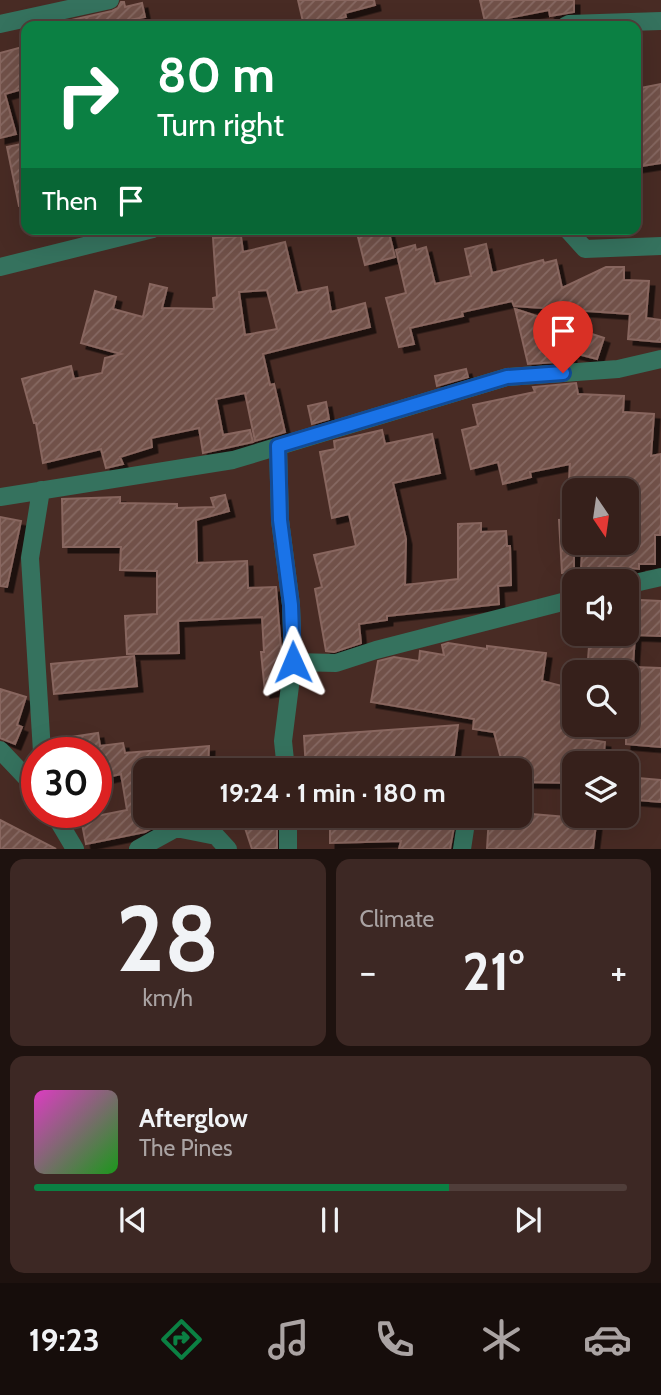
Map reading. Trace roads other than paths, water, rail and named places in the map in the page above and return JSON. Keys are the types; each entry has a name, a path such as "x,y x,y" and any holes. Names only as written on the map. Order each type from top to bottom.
{"street":[{"path":"0,24 110,0"},
{"path":"641,22 661,21"},
{"path":"0,267 129,235"},
{"path":"573,235 585,248 661,246"},
{"path":"0,498 233,460 507,377 618,369 661,359"},
{"path":"278,446 280,520 291,605 293,662 283,741 285,758"},
{"path":"41,490 30,558 41,737"},
{"path":"639,582 661,577"},
{"path":"293,662 337,663 376,650 562,602"},
{"path":"0,750 21,772"},
{"path":"63,828 75,849"},
{"path":"138,849 176,828 216,836 228,849"},
{"path":"288,828 288,849"},
{"path":"462,849 465,828"}]}
